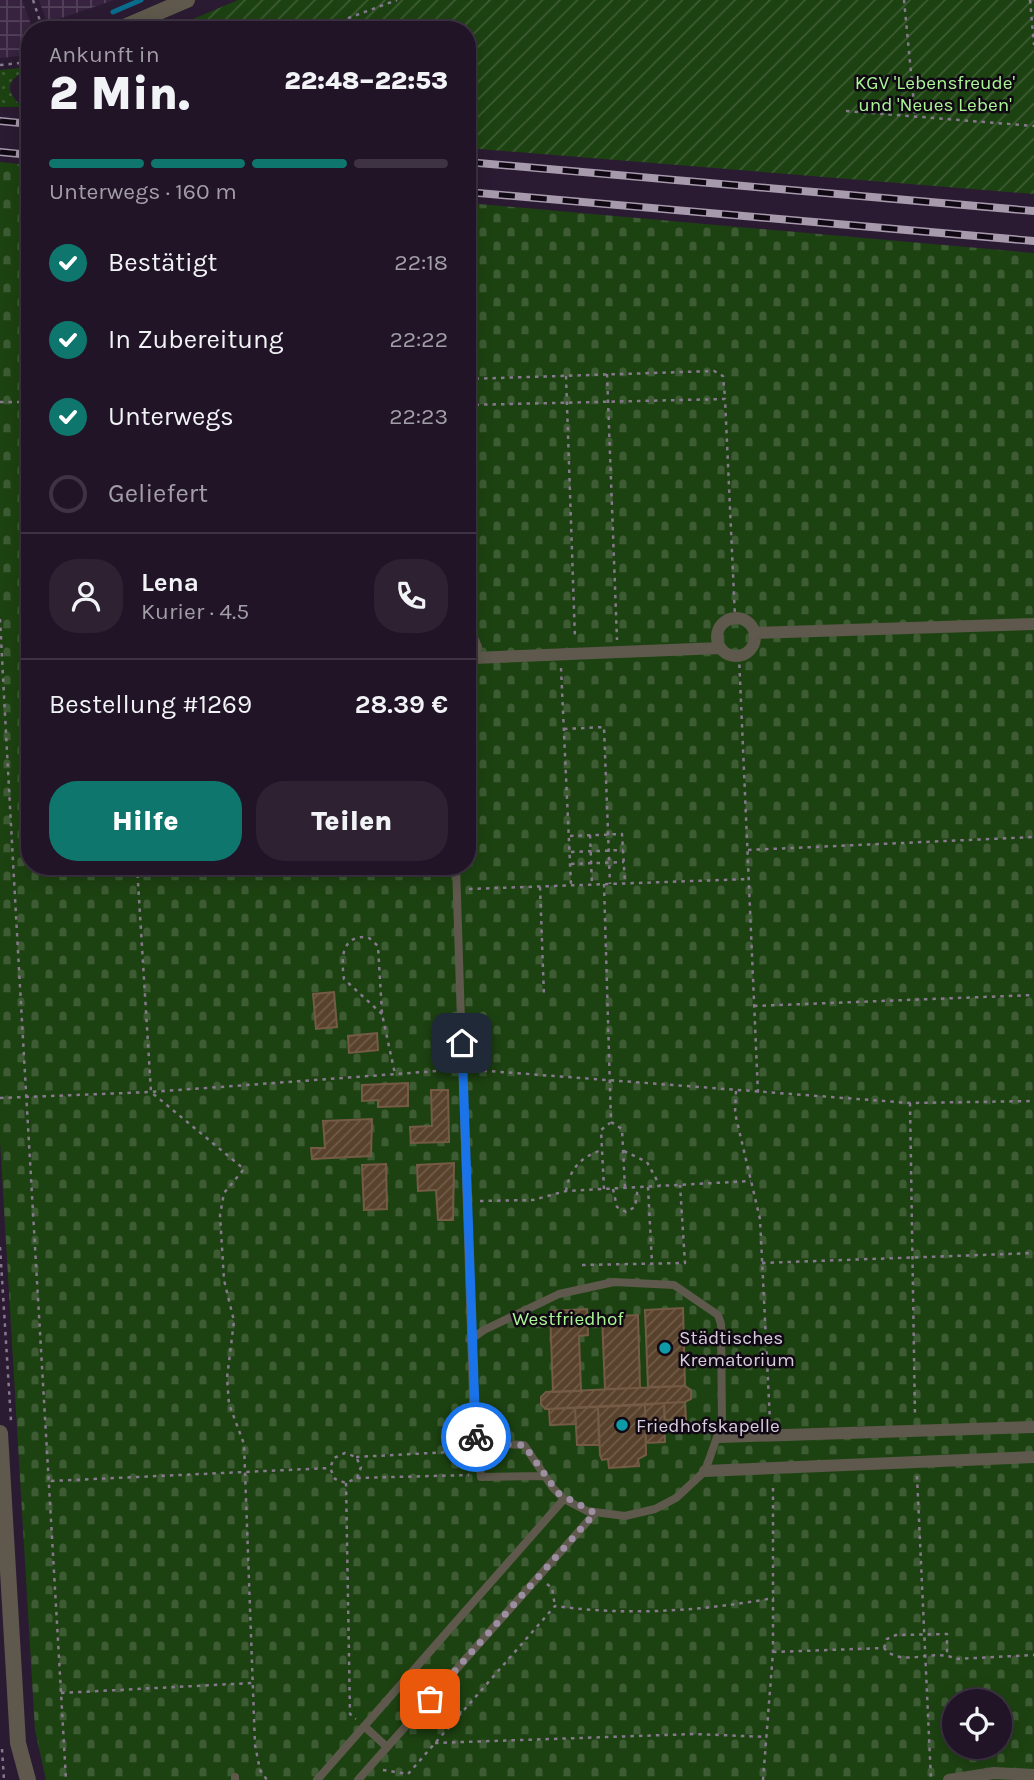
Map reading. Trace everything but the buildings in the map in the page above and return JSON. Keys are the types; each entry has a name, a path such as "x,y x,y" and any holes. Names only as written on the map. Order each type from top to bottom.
{"street":[{"path":"138,21 187,0"},
{"path":"476,664 720,648 739,656 752,649 755,633 748,621 736,617 726,620 717,632 720,648"},
{"path":"755,633 1034,624"},
{"path":"719,1437 1034,1427"},
{"path":"0,1433 18,1744 28,1780"},
{"path":"705,1471 1034,1457"},
{"path":"949,1780 994,1773 1034,1775"}],"lane":[{"path":"456,875 470,1340 474,1430 480,1447 479,1475 484,1478 544,1476"},
{"path":"470,1340 484,1330 564,1292 623,1281 678,1287 715,1310 721,1321 723,1411 719,1437 705,1471 682,1493 654,1509 625,1516 595,1513 564,1499 544,1476 524,1445 480,1447"},
{"path":"317,1780 564,1499"},
{"path":"358,1780 595,1513"},
{"path":"364,1726 387,1747"}],"path":[{"path":"33,0 40,21"},
{"path":"340,21 397,0"},
{"path":"904,0 915,114"},
{"path":"1030,0 1034,45"},
{"path":"0,65 21,63"},
{"path":"846,111 915,114 1034,126"},
{"path":"476,379 718,372 724,377 736,617"},
{"path":"607,374 618,654"},
{"path":"566,376 575,656"},
{"path":"476,405 726,399"},
{"path":"0,402 21,401"},
{"path":"0,619 24,1097 51,1481 66,1780"},
{"path":"739,656 758,1094"},
{"path":"561,657 571,886"},
{"path":"564,729 604,727 610,884"},
{"path":"569,836 622,834 625,883"},
{"path":"590,835 592,885"},
{"path":"748,850 1034,837"},
{"path":"569,852 623,850"},
{"path":"570,864 624,862"},
{"path":"138,875 152,1092 244,1169 224,1193 220,1215 224,1280 234,1321 227,1378 229,1404 244,1444 246,1472 256,1753 260,1770 267,1780"},
{"path":"456,890 749,878"},
{"path":"604,884 611,1122"},
{"path":"540,887 544,996"},
{"path":"383,1014 344,979 343,953 353,939 368,937 378,946 383,1014 395,1074"},
{"path":"754,1006 1034,995"},
{"path":"0,1098 152,1092 463,1069 758,1094 910,1103 1034,1101"},
{"path":"736,1091 735,1113 760,1219 771,1434"},
{"path":"910,1103 916,1431"},
{"path":"604,1189 601,1130 611,1122"},
{"path":"611,1122 622,1129 625,1188"},
{"path":"566,1191 569,1176 580,1161 586,1155 602,1150"},
{"path":"623,1151 648,1162 660,1186"},
{"path":"466,1201 533,1200 566,1191 751,1181"},
{"path":"582,1265 685,1263 680,1185"},
{"path":"648,1186 652,1263"},
{"path":"613,1188 617,1207 626,1212 635,1207 638,1187"},
{"path":"762,1263 1034,1253"},
{"path":"479,1475 357,1478 346,1483 335,1479 330,1468 334,1458 345,1454 356,1457 375,1453 480,1447"},
{"path":"356,1457 361,1467 357,1478"},
{"path":"917,1462 931,1780"},
{"path":"51,1481 330,1468"},
{"path":"763,1780 774,1651 772,1468"},
{"path":"346,1483 350,1714 364,1726"},
{"path":"538,1577 552,1588 555,1606"},
{"path":"555,1606 586,1610 676,1612 774,1598"},
{"path":"408,1774 555,1606"},
{"path":"884,1648 887,1639 896,1635 947,1634 947,1654"},
{"path":"774,1651 884,1648"},
{"path":"884,1648 890,1655 898,1657 947,1654 956,1659 1034,1655"},
{"path":"61,1693 252,1683"},
{"path":"430,1699 462,1713"},
{"path":"435,1743 695,1734 767,1737"},
{"path":"1,1739 4,1780"},
{"path":"374,1762 387,1773 408,1774"},
{"path":"408,1774 410,1780"}],"shaded area":[{"path":"0,0 22,0 30,21 21,21 21,56 0,58"},
{"path":"39,0 114,0 53,21 46,21"}],"green space":[{"name":"KGV 'Lebensfreude' und 'Neues Leben'","path":"238,0 1034,0 1034,194 476,149 476,21 188,21"},
{"path":"21,68 21,74 13,80 10,88 21,107 0,107 0,70"},
{"name":"Westfriedhof","path":"0,162 21,164 21,875 476,875 476,204 1034,253 1034,1780 46,1780 35,1730 0,1141"}],"waterway":[{"path":"113,12 141,0"}],"railway":[{"path":"0,121 21,123"},
{"path":"0,152 21,154"},
{"path":"476,163 1034,211"},
{"path":"476,193 1034,241"}],"way so far":[{"path":"430,1699 595,1513 564,1499 546,1480 524,1445 486,1444 476,1437"}],"place":[{"name":"Städtisches Krematorium","path":"665,1348"},
{"name":"Friedhofskapelle","path":"622,1425"}],"route":[{"path":"462,1043 470,1340 476,1437"}]}
